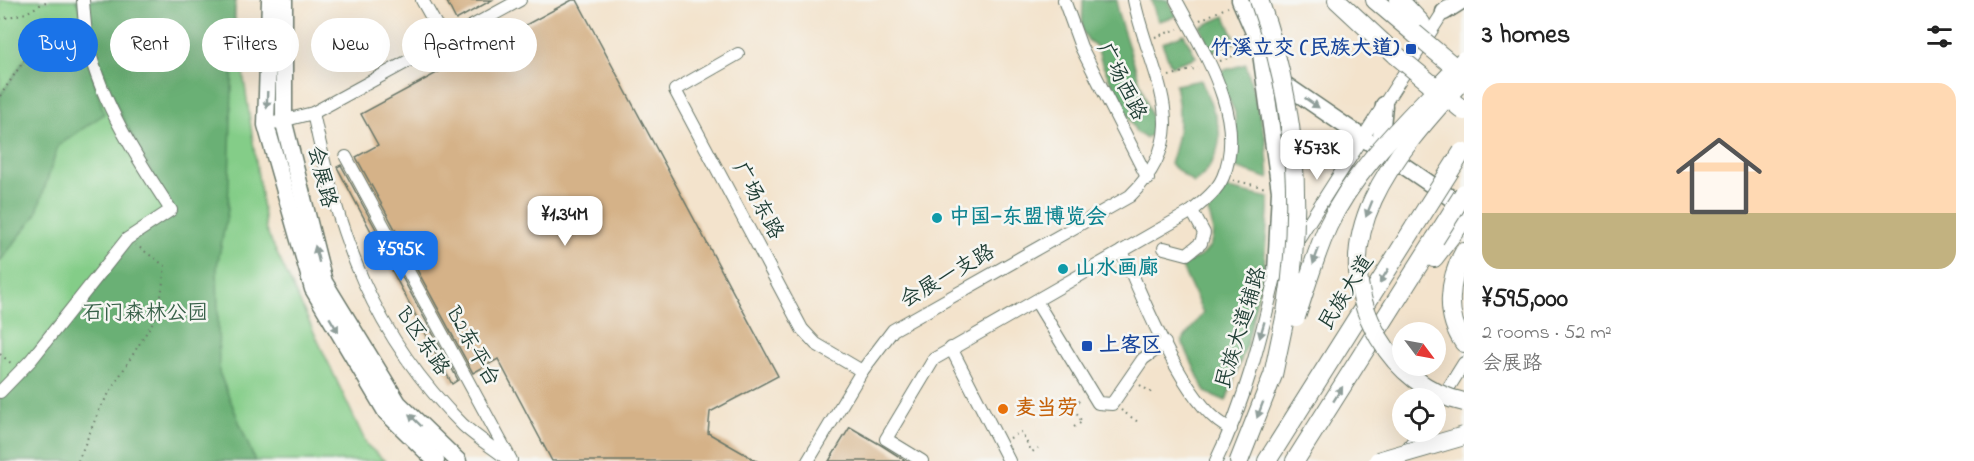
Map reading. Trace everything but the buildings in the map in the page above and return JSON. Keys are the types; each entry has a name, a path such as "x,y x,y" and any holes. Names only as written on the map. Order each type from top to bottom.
{"highway":[{"path":"1259,0 1283,80 1293,148 1296,221 1291,315"},
{"path":"1337,0 1396,55 1464,111"},
{"path":"1375,0 1464,76 1413,135 1382,180 1362,228 1358,286 1370,323 1399,367 1431,390 1464,402"},
{"path":"1399,0 1464,65"},
{"path":"1239,461 1273,375 1291,315 1329,225 1353,185 1377,154 1464,60"},
{"name":"民族大道","path":"1268,461 1463,150"},
{"path":"1295,461 1358,361 1441,239 1460,199"},
{"path":"1441,239 1464,219"},
{"path":"1464,252 1455,272 1451,298 1454,324 1464,343"},
{"path":"1378,461 1464,436"}],"main road":[{"name":"会展路","path":"270,0 266,125 313,289 387,412 436,461"},
{"name":"会展路","path":"284,0 284,123 324,282 398,403 458,461"},
{"path":"1240,0 1260,46 1280,191 1276,273"},
{"path":"1447,6 1463,0"},
{"path":"1264,70 1406,168 1460,199"},
{"path":"1384,105 1381,136 1388,152 1406,168"},
{"path":"1405,461 1464,443"}],"street":[{"path":"83,0 85,18"},
{"path":"422,0 432,18"},
{"path":"487,18 520,0"},
{"name":"广场西路","path":"1064,0 1081,46 1148,179"},
{"name":"会展一支路","path":"808,461 862,371 893,330 1130,196 1148,179 1160,159 1166,133 1162,100 1134,0"},
{"path":"922,461 886,439 934,359 1192,211 1211,194 1223,178 1230,153 1231,128 1224,101 1209,65 1176,0"},
{"name":"民族大道辅路","path":"1216,461 1231,429 1262,329 1276,273 1447,6"},
{"name":"广场东路","path":"738,54 675,90 802,329 816,344 862,371"},
{"path":"266,125 284,123 313,113 402,64"},
{"path":"0,392 87,291 127,239 171,210 151,179 101,87 96,72"},
{"name":"B区东路","path":"313,113 329,190 348,247 389,332 417,375 464,426 511,461"},
{"name":"B2东平台","path":"346,157 511,461"},
{"path":"1164,248 1187,254 1196,250 1204,233 1192,211"},
{"path":"1122,251 1165,343 1199,404 1220,424 1231,429"},
{"path":"1036,301 1090,395 1098,403 1112,404 1143,359 1165,343"},
{"path":"951,348 1009,461"},
{"path":"1446,392 1464,363"},
{"path":"1398,461 1412,442"}],"path":[{"path":"0,19 26,13 49,0"},
{"path":"0,96 18,69"},
{"path":"1223,178 1280,191"},
{"path":"78,461 100,408 159,312 165,266 127,239"},
{"path":"0,354 20,371"},
{"path":"1130,379 1155,395"},
{"path":"1074,427 1082,423 1072,405 1090,395"},
{"path":"1112,404 1138,422"},
{"path":"1000,443 1021,432 1032,452 1038,448"}],"green space":[{"name":"石门森林公园","path":"0,0 235,0 235,18 202,18 202,72 243,72 266,230 367,445 385,461 0,461"},
{"path":"76,0 235,0 234,18 202,18 202,72 233,72 228,210 217,266 219,372 255,461 0,461 0,392 127,239 171,210 118,109 98,57 98,18 83,18"},
{"path":"1083,0 1117,0 1117,11 1153,122 1153,134 1145,138 1136,132 1102,64 1097,47 1088,40 1082,30"},
{"path":"1151,0 1168,0 1177,16 1158,21"},
{"path":"1225,16 1236,42 1211,52 1200,27"},
{"path":"1184,34 1196,57 1171,66 1162,43"},
{"path":"1246,64 1266,140 1269,179 1233,167 1236,140 1235,112 1215,73"},
{"path":"18,69 18,72 92,72 104,114 58,146 36,215 0,261 0,96"},
{"path":"1201,80 1216,117 1219,137 1213,160 1205,173 1194,183 1170,164 1179,125 1179,106 1175,85"},
{"path":"1224,188 1269,198 1264,268 1247,344 1226,401 1205,392 1182,341 1203,313 1179,261 1198,257 1209,247 1212,231 1208,212"}],"place":[{"name":"竹溪立交 (民族大道)","path":"1411,49"},
{"name":"中国—东盟博览会","path":"937,218"},
{"name":"山水画廊","path":"1063,269"},
{"name":"上客区","path":"1087,346"},
{"name":"麦当劳","path":"1003,409"}]}
